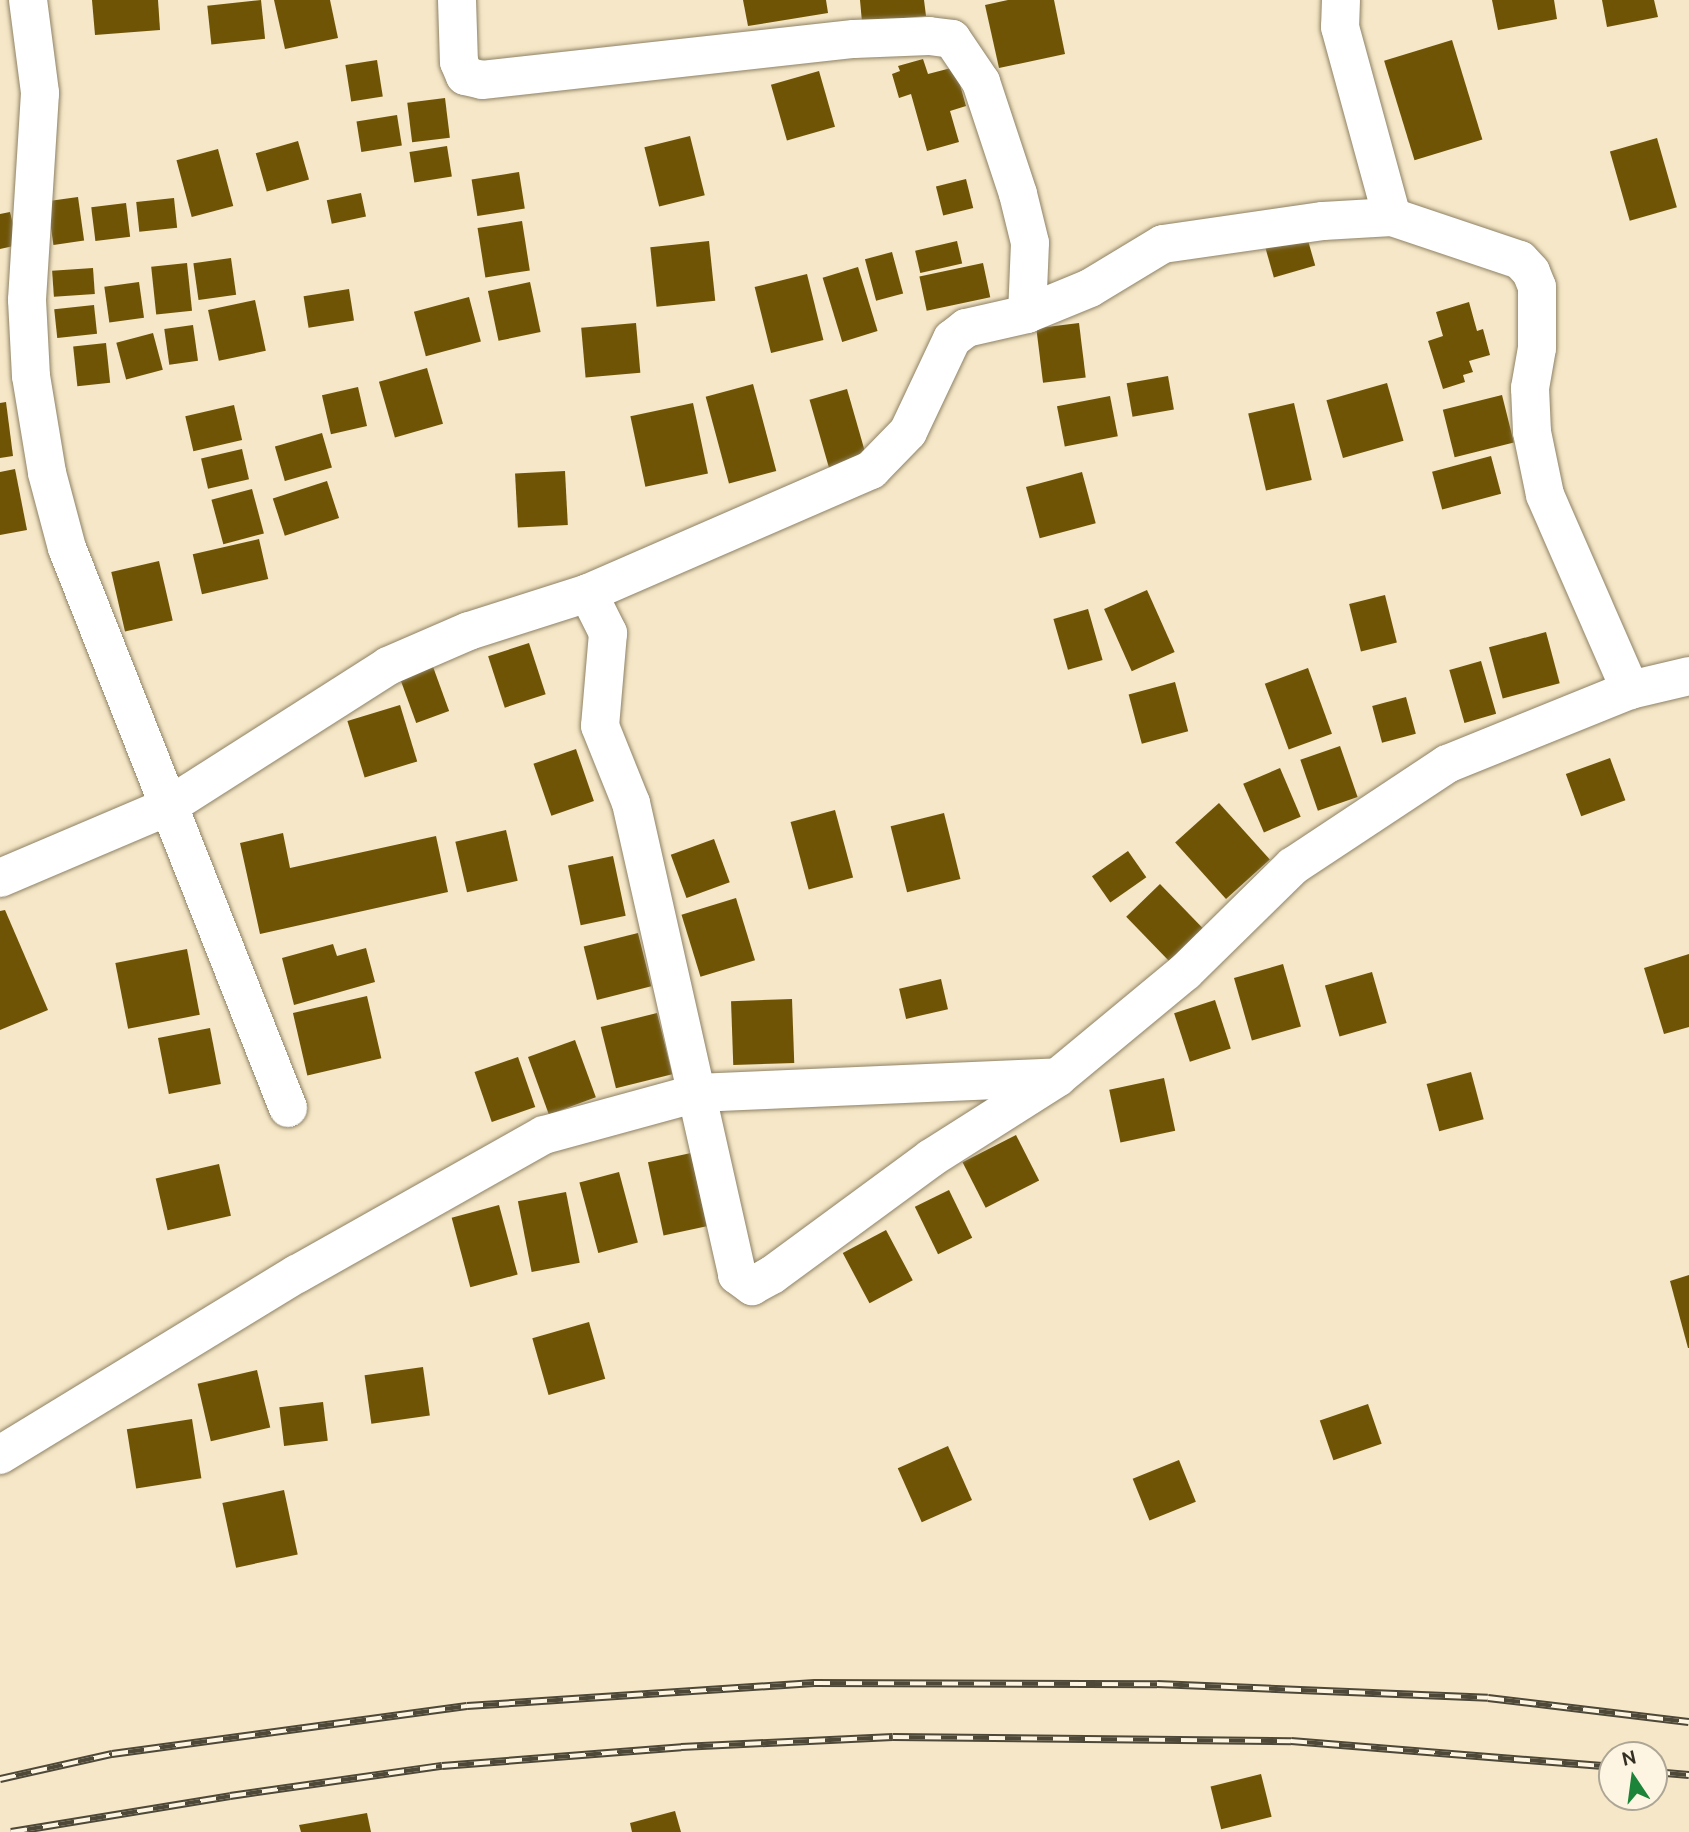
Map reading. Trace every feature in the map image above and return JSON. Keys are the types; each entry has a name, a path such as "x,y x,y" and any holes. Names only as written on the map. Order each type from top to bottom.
{"street":[{"path":"28,0 40,93 27,300 31,376 47,473 67,548 288,1108"},
{"path":"457,0 459,62 465,76 482,80 854,39 929,36 952,39 981,82 1018,194 1030,243 1027,314"},
{"path":"1342,0 1340,26 1392,216"},
{"path":"0,878 167,807 388,666 469,631 588,593 871,470 908,432 952,339 966,328 1027,314 1090,288 1163,244 1323,221 1392,216 1520,260 1531,272 1537,287 1537,348 1530,388 1532,432 1545,495 1630,690"},
{"path":"588,593 608,633 600,726 631,803 698,1093 731,1258 737,1275 752,1286 772,1275 931,1158 1058,1077 1185,972 1293,866 1447,764 1630,690 1689,676"},
{"path":"0,1455 297,1274 544,1135 698,1093 1058,1077"}],"building":[{"path":"92,0 158,0 160,30 95,35"},
{"path":"261,0 265,39 211,44 207,6"},
{"path":"274,0 330,0 338,38 285,49"},
{"path":"743,0 826,0 828,13 748,26"},
{"path":"860,0 924,0 926,16 862,22"},
{"path":"1008,0 1054,0 1065,54 999,68 985,5"},
{"path":"1492,0 1554,0 1557,19 1498,30"},
{"path":"1602,0 1654,0 1658,17 1607,27"},
{"path":"1452,40 1482,139 1415,160 1384,61"},
{"path":"923,59 928,74 955,67 966,106 950,111 959,142 927,151 911,94 899,98 892,74 900,71 898,66"},
{"path":"377,60 383,97 351,102 345,65"},
{"path":"819,71 835,127 787,141 771,85"},
{"path":"445,98 450,138 412,142 407,103"},
{"path":"397,115 402,146 361,152 357,121"},
{"path":"690,136 705,195 659,207 644,147"},
{"path":"1657,138 1677,207 1630,221 1610,152"},
{"path":"298,141 309,179 267,192 256,153"},
{"path":"447,146 452,177 414,183 409,152"},
{"path":"218,149 233,206 192,217 176,160"},
{"path":"519,172 525,209 477,216 472,180"},
{"path":"966,179 973,208 943,216 936,186"},
{"path":"361,193 366,216 332,224 327,200"},
{"path":"78,197 84,241 53,245 47,201"},
{"path":"174,198 177,228 139,232 136,202"},
{"path":"126,203 130,237 95,241 91,207"},
{"path":"10,212 18,245 0,249 0,214"},
{"path":"522,221 530,270 485,277 478,228"},
{"path":"1305,230 1315,266 1274,277 1264,242"},
{"path":"709,241 715,301 657,307 650,247"},
{"path":"957,241 962,263 920,273 915,251"},
{"path":"892,252 903,294 876,301 865,259"},
{"path":"231,258 236,295 199,300 193,263"},
{"path":"187,263 192,311 156,315 151,267"},
{"path":"983,263 990,297 927,311 919,277"},
{"path":"858,267 878,331 842,342 823,278"},
{"path":"93,268 95,294 54,297 52,271"},
{"path":"807,274 823,340 771,353 755,287"},
{"path":"139,282 144,318 109,323 104,287"},
{"path":"530,282 541,332 499,341 488,291"},
{"path":"349,289 354,321 309,328 304,296"},
{"path":"469,297 481,341 426,356 414,312"},
{"path":"255,300 266,351 219,361 208,310"},
{"path":"1469,302 1477,331 1483,329 1490,355 1469,361 1473,372 1463,375 1465,382 1443,389 1428,341 1443,336 1436,312"},
{"path":"94,305 97,334 57,338 54,309"},
{"path":"636,323 640,373 586,378 581,328"},
{"path":"1079,323 1086,378 1043,383 1036,328"},
{"path":"193,325 198,361 169,365 164,329"},
{"path":"153,333 163,370 126,380 116,343"},
{"path":"106,343 110,383 77,386 73,346"},
{"path":"427,368 443,424 395,438 379,382"},
{"path":"1168,376 1174,409 1133,417 1127,383"},
{"path":"1387,383 1404,441 1343,458 1326,400"},
{"path":"753,384 776,471 729,484 706,397"},
{"path":"358,387 367,426 331,434 322,395"},
{"path":"847,389 867,459 830,470 810,400"},
{"path":"1502,395 1514,443 1455,457 1443,410"},
{"path":"1110,396 1118,436 1065,447 1057,406"},
{"path":"6,402 13,456 0,458 0,403"},
{"path":"693,403 708,473 645,487 630,416"},
{"path":"1294,403 1312,480 1266,491 1248,414"},
{"path":"234,405 242,440 193,451 185,416"},
{"path":"322,433 332,468 285,481 275,447"},
{"path":"242,449 249,479 208,489 201,458"},
{"path":"1491,456 1501,494 1442,509 1432,472"},
{"path":"15,469 27,530 0,535 0,472"},
{"path":"565,471 568,525 518,528 515,474"},
{"path":"1082,472 1096,523 1040,538 1026,487"},
{"path":"327,481 339,518 285,536 273,499"},
{"path":"252,489 264,533 223,544 211,500"},
{"path":"259,539 268,579 202,594 193,554"},
{"path":"159,561 173,620 125,631 111,572"},
{"path":"1147,590 1175,652 1132,671 1104,609"},
{"path":"1385,595 1397,643 1361,651 1349,604"},
{"path":"1088,609 1103,660 1068,670 1053,619"},
{"path":"1546,632 1560,683 1503,698 1489,647"},
{"path":"529,643 546,694 505,708 488,656"},
{"path":"1481,661 1496,714 1464,723 1449,670"},
{"path":"432,664 449,711 416,723 399,676"},
{"path":"1308,668 1332,734 1289,750 1265,684"},
{"path":"1175,682 1188,731 1142,744 1129,694"},
{"path":"1406,697 1416,734 1382,743 1372,706"},
{"path":"400,705 417,761 365,778 347,721"},
{"path":"1340,746 1358,797 1318,811 1300,760"},
{"path":"576,749 594,801 551,816 533,764"},
{"path":"1610,758 1625,800 1581,816 1566,774"},
{"path":"1280,768 1301,817 1264,832 1243,784"},
{"path":"1219,803 1270,859 1226,899 1175,842"},
{"path":"835,810 853,878 809,890 791,822"},
{"path":"944,813 960,879 907,892 891,826"},
{"path":"506,830 518,881 467,892 455,842"},
{"path":"283,833 290,868 436,836 448,892 260,934 240,843"},
{"path":"714,839 730,882 687,898 671,855"},
{"path":"1128,851 1146,877 1110,902 1092,876"},
{"path":"613,856 626,916 581,925 568,866"},
{"path":"1160,884 1203,929 1169,961 1126,917"},
{"path":"736,898 755,960 700,977 681,915"},
{"path":"5,910 48,1010 0,1030 0,911"},
{"path":"638,933 651,986 597,1000 584,947"},
{"path":"333,944 337,956 366,948 375,982 294,1005 282,958"},
{"path":"187,949 200,1015 128,1029 115,963"},
{"path":"1689,954 1689,1027 1664,1034 1644,968"},
{"path":"1283,964 1301,1026 1252,1041 1234,978"},
{"path":"1372,972 1387,1023 1340,1036 1325,986"},
{"path":"941,979 948,1009 906,1019 899,989"},
{"path":"367,996 381,1058 307,1075 293,1013"},
{"path":"792,999 794,1063 733,1065 731,1001"},
{"path":"1215,1000 1231,1049 1190,1062 1174,1013"},
{"path":"657,1013 672,1074 616,1088 601,1027"},
{"path":"210,1028 221,1084 169,1094 158,1038"},
{"path":"575,1040 596,1097 549,1114 528,1057"},
{"path":"518,1057 535,1107 492,1122 475,1072"},
{"path":"1471,1072 1484,1119 1439,1131 1427,1084"},
{"path":"1164,1078 1175,1131 1120,1142 1109,1090"},
{"path":"1016,1135 1039,1180 986,1208 963,1162"},
{"path":"691,1153 707,1226 664,1236 648,1162"},
{"path":"219,1164 231,1216 168,1230 156,1179"},
{"path":"619,1172 638,1243 598,1253 579,1183"},
{"path":"949,1190 972,1238 938,1254 915,1207"},
{"path":"566,1192 580,1263 532,1272 518,1201"},
{"path":"499,1205 518,1275 470,1287 452,1218"},
{"path":"886,1230 913,1280 869,1303 843,1253"},
{"path":"1689,1275 1689,1348 1688,1348 1670,1281"},
{"path":"589,1322 605,1379 549,1395 532,1338"},
{"path":"423,1367 430,1416 371,1424 365,1375"},
{"path":"257,1370 270,1427 211,1441 198,1384"},
{"path":"323,1402 328,1441 284,1446 279,1407"},
{"path":"1368,1404 1382,1444 1333,1460 1320,1421"},
{"path":"192,1419 201,1478 136,1489 127,1429"},
{"path":"948,1446 972,1500 922,1522 898,1468"},
{"path":"1179,1460 1196,1502 1149,1520 1133,1479"},
{"path":"284,1490 298,1555 236,1568 222,1503"},
{"path":"1261,1774 1272,1817 1221,1829 1211,1787"},
{"path":"675,1811 681,1832 632,1832 630,1823"},
{"path":"367,1813 371,1832 301,1832 299,1825"}],"railway":[{"path":"0,1779 112,1754 467,1706 814,1683 1157,1684 1488,1698 1689,1722"},
{"path":"11,1832 230,1796 442,1766 681,1747 893,1737 1291,1741 1598,1766"},
{"path":"1668,1773 1689,1775"}]}
